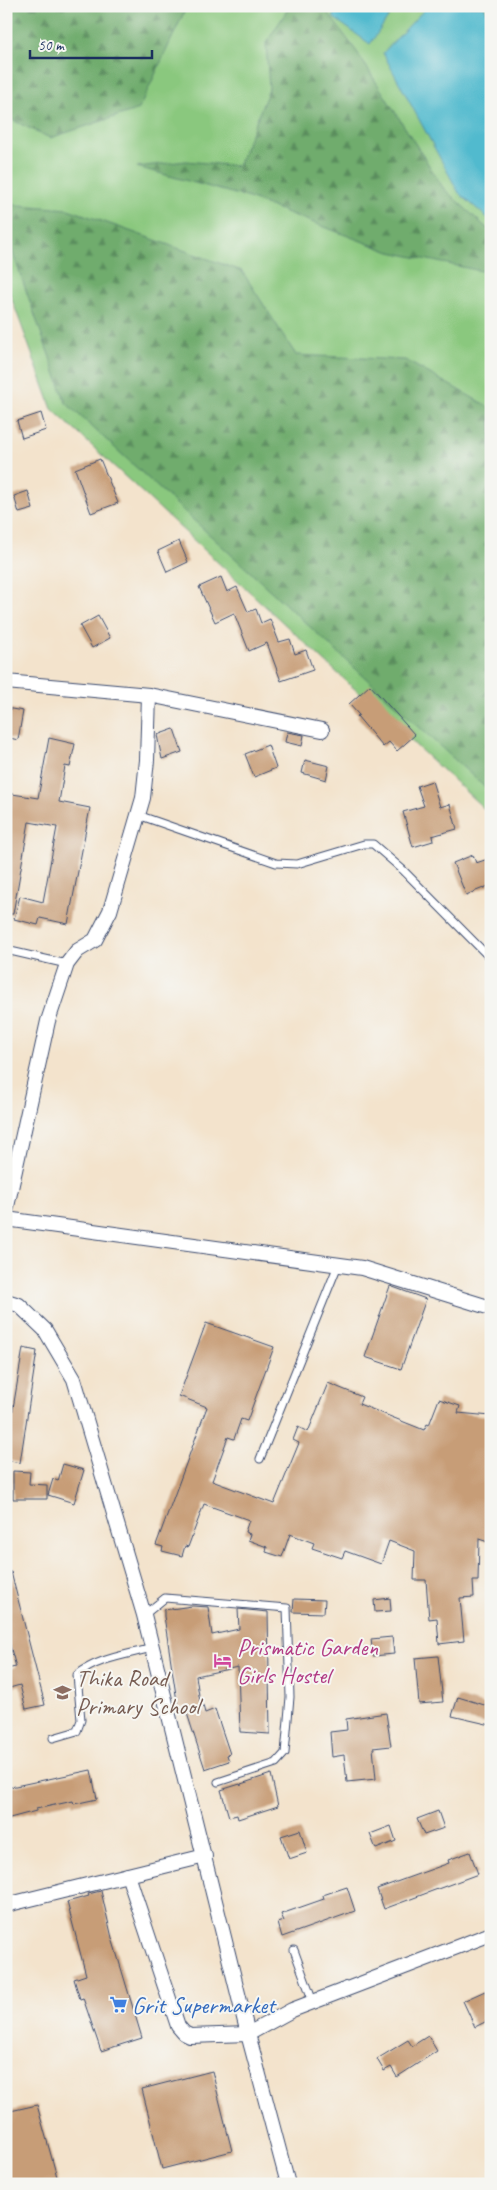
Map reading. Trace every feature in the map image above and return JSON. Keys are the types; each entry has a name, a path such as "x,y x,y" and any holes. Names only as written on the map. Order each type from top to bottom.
{"street":[{"path":"6,682 149,695 322,730"},
{"path":"6,1210 48,1021 67,964 77,951 92,944 102,930 110,911 138,815 145,788 149,695"},
{"path":"6,1219 362,1268 491,1308"},
{"path":"6,1301 19,1305 45,1330 74,1379 144,1615 248,2034 288,2184"},
{"path":"6,1905 205,1856"},
{"path":"128,1875 178,2026 184,2033 190,2036 248,2034 292,2010 491,1934"}],"lane":[{"path":"138,815 276,863 297,864 364,844 374,844 404,870 491,959"},
{"path":"6,950 67,964"},
{"path":"260,1459 338,1265"},
{"path":"144,1615 165,1598 287,1608 290,1697 285,1753 276,1763 218,1782"},
{"path":"53,1738 77,1731 79,1726 81,1720 77,1675 97,1663 152,1648"},
{"path":"294,1950 313,2002"}],"green space":[{"path":"6,6 491,6 491,815 52,409 6,283"},
{"path":"6,6 187,6 139,109 50,138 6,117"},
{"path":"290,6 323,6 357,52 444,189 491,232 491,273 390,252 246,197 137,167 186,161 238,166 269,89 266,43"},
{"path":"6,204 68,209 242,271 296,355 405,360 491,408 491,793 66,403 6,234"}],"water":[{"path":"333,6 396,6 370,44 334,18"},
{"path":"425,6 484,6 491,22 491,221 459,193 383,53 424,10"}],"building":[{"path":"41,413 46,430 22,438 17,421"},
{"path":"100,459 118,503 91,513 75,469"},
{"path":"28,491 33,509 19,513 14,496"},
{"path":"179,541 188,562 167,572 158,551"},
{"path":"221,577 227,592 237,587 248,612 256,609 261,623 270,619 279,642 290,639 295,654 306,650 313,670 281,681 267,643 249,651 234,613 215,622 199,587"},
{"path":"98,616 110,638 92,648 80,626"},
{"path":"370,685 415,735 397,751 389,742 383,747 349,704"},
{"path":"6,708 23,711 18,740 6,737"},
{"path":"174,729 182,752 162,759 157,735"},
{"path":"287,732 304,735 302,746 285,742"},
{"path":"49,738 75,744 70,767 65,766 59,802 90,808 68,924 40,918 38,925 14,919 20,896 43,902 57,827 29,822 13,914 6,914 6,793 38,798"},
{"path":"268,745 276,768 254,777 245,754"},
{"path":"305,760 329,766 326,780 302,773"},
{"path":"432,781 440,807 450,804 457,829 432,836 433,841 413,847 403,812 424,806 417,786"},
{"path":"473,855 476,863 491,858 491,885 466,895 453,863"},
{"path":"390,1286 426,1299 401,1369 365,1357"},
{"path":"206,1323 274,1347 247,1421 241,1419 234,1439 228,1437 212,1481 274,1504 299,1443 293,1440 298,1427 308,1432 328,1383 362,1397 359,1404 424,1430 427,1424 429,1425 439,1399 460,1406 458,1413 491,1416 491,1543 479,1539 478,1581 473,1581 474,1597 460,1598 464,1641 439,1644 437,1618 429,1619 426,1580 414,1580 415,1551 389,1541 381,1564 345,1551 342,1558 312,1548 314,1543 290,1534 282,1557 266,1552 267,1547 248,1540 250,1534 245,1532 249,1520 204,1504 188,1547 185,1546 182,1556 162,1551 163,1547 156,1545 207,1407 179,1396"},
{"path":"23,1348 37,1351 20,1463 6,1460 6,1451"},
{"path":"63,1464 84,1470 74,1503 48,1495 53,1479 58,1481"},
{"path":"13,1471 30,1472 29,1484 47,1485 47,1499 13,1499"},
{"path":"6,1572 11,1572 45,1705 26,1709 20,1685 6,1689 6,1669 16,1667 6,1631"},
{"path":"390,1598 391,1611 375,1612 374,1600"},
{"path":"294,1599 325,1600 324,1613 293,1612"},
{"path":"192,1606 208,1607 212,1635 239,1629 238,1609 268,1612 270,1734 240,1732 238,1667 196,1676 200,1702 202,1702 205,1713 215,1709 230,1754 227,1755 229,1761 205,1769 185,1707 178,1708 164,1616 164,1610"},
{"path":"392,1637 394,1654 373,1656 371,1639"},
{"path":"438,1656 443,1702 419,1704 415,1658"},
{"path":"458,1697 491,1707 491,1725 452,1716"},
{"path":"386,1713 391,1746 373,1748 376,1779 347,1782 344,1755 332,1757 330,1732 347,1730 346,1719"},
{"path":"91,1770 97,1799 74,1804 73,1801 36,1809 36,1811 6,1819 6,1788"},
{"path":"271,1774 278,1806 238,1819 237,1815 229,1817 221,1790 240,1784 241,1786 241,1784"},
{"path":"438,1811 444,1828 424,1835 417,1819"},
{"path":"391,1826 396,1841 376,1849 370,1834"},
{"path":"300,1830 307,1853 289,1859 281,1836"},
{"path":"470,1852 478,1874 384,1909 377,1889 449,1863 448,1860"},
{"path":"347,1887 355,1911 282,1937 278,1923 284,1921 281,1914 324,1899 323,1895"},
{"path":"101,1891 112,1938 142,2038 101,2051 83,1998 80,1999 74,1979 86,1975 67,1902"},
{"path":"485,1991 491,2005 491,2019 475,2027 463,2001"},
{"path":"428,2036 437,2051 397,2077 391,2067 384,2071 377,2059 408,2040 412,2046"},
{"path":"212,2071 232,2151 162,2169 142,2089"},
{"path":"37,2105 59,2184 6,2184 6,2112"}],"place":[{"name":"Prismatic Garden Girls Hostel","path":"223,1661"},
{"name":"Thika Road Primary School","path":"62,1692"},
{"name":"Grit Supermarket","path":"118,2005"}]}
